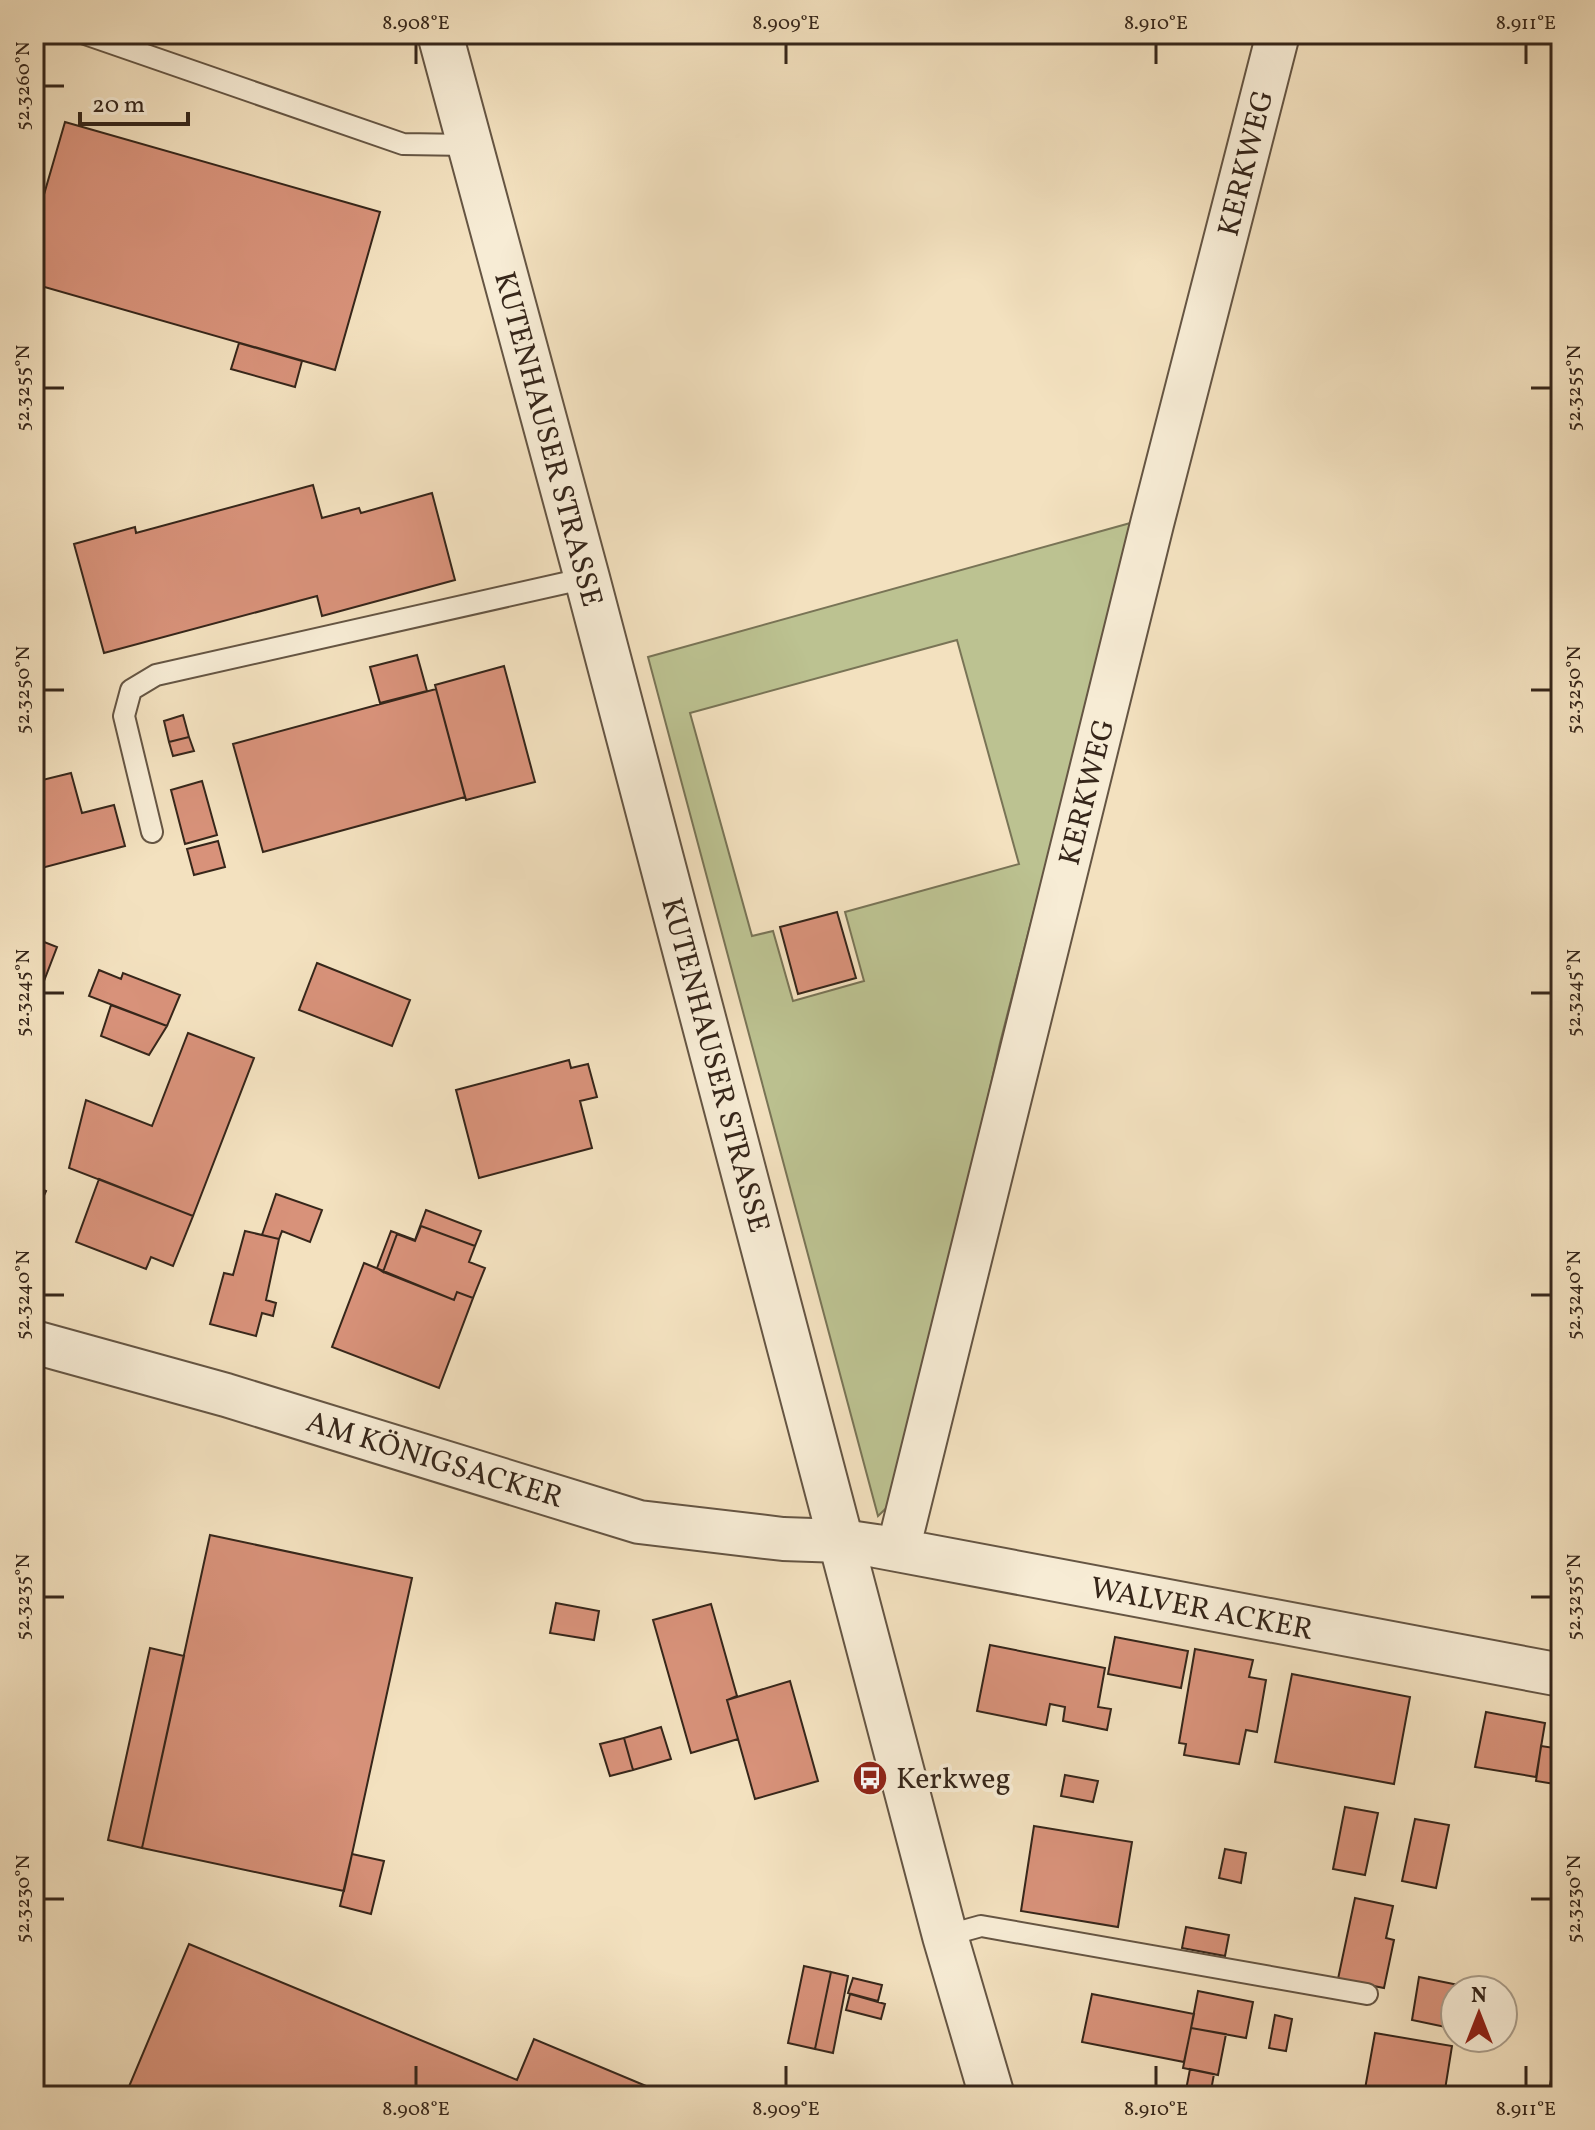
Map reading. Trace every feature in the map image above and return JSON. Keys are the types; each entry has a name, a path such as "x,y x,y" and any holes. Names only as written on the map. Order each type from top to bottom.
{"street":[{"name":"KUTENHAUSER STRASSE","path":"440,34 587,578 945,1936 992,2096"},
{"name":"KERKWEG","path":"898,1550 1152,524 1278,34"},
{"name":"AM KÖNIGSACKER","path":"34,1342 226,1395 639,1522 783,1539 842,1541"},
{"name":"WALVER ACKER","path":"842,1541 1561,1675"}],"lane":[{"path":"85,34 403,144 469,145"},
{"path":"152,832 124,716 131,690 156,675 587,578"},
{"path":"945,1936 981,1926 1367,1994"}],"green space":[{"path":"1134,522 1000,1043 900,1495 878,1516 648,657","holes":["957,640 1019,864 845,912 864,981 793,1001 773,931 752,936 690,713"]}],"building":[{"path":"65,122 380,212 335,370 34,284 34,229"},
{"path":"239,343 302,361 295,387 231,369"},
{"path":"313,485 322,518 359,508 361,513 432,493 455,580 322,616 317,596 104,653 74,544 135,527 136,533"},
{"path":"417,655 427,691 380,703 370,667"},
{"path":"504,666 535,782 466,800 435,685"},
{"path":"436,689 465,797 263,852 233,744"},
{"path":"183,715 189,737 169,742 164,721"},
{"path":"189,737 194,751 173,756 169,742"},
{"path":"71,773 82,813 114,805 125,846 34,870 34,782"},
{"path":"202,781 217,835 185,844 171,790"},
{"path":"218,841 225,867 194,875 187,849"},
{"path":"837,912 856,978 798,994 780,927"},
{"path":"34,938 57,947 34,1007"},
{"path":"317,963 410,1000 392,1046 299,1010"},
{"path":"99,970 121,979 123,973 180,995 167,1026 89,996"},
{"path":"111,1005 167,1026 149,1055 101,1036"},
{"path":"188,1033 254,1058 193,1216 69,1168 86,1100 152,1126"},
{"path":"569,1060 571,1068 588,1064 597,1097 580,1101 592,1148 479,1178 456,1090"},
{"path":"99,1179 193,1216 173,1266 151,1257 146,1269 76,1242"},
{"path":"34,1186 46,1191 34,1218"},
{"path":"276,1194 322,1210 310,1242 282,1231 279,1239 262,1235"},
{"path":"426,1210 481,1231 475,1246 421,1226 415,1241 397,1234 383,1272 377,1268 391,1231 415,1240"},
{"path":"421,1226 475,1246 469,1262 485,1268 473,1298 457,1292 454,1300 383,1272 397,1234 415,1241"},
{"path":"245,1231 279,1239 266,1300 276,1303 273,1316 262,1313 256,1336 210,1324 224,1273 233,1275"},
{"path":"364,1263 454,1300 457,1292 473,1298 439,1388 332,1347"},
{"path":"210,1535 412,1578 344,1891 142,1848"},
{"path":"556,1603 599,1611 594,1640 550,1633"},
{"path":"711,1604 737,1696 727,1700 738,1739 691,1753 653,1620"},
{"path":"1115,1637 1188,1651 1181,1688 1108,1674"},
{"path":"990,1645 1105,1668 1098,1707 1111,1709 1107,1730 1063,1721 1065,1707 1050,1704 1046,1725 977,1711"},
{"path":"150,1648 184,1656 142,1848 108,1840"},
{"path":"1195,1649 1253,1660 1249,1677 1266,1680 1257,1732 1246,1730 1239,1764 1184,1755 1186,1744 1179,1743"},
{"path":"1292,1674 1410,1697 1394,1784 1275,1762"},
{"path":"790,1681 818,1781 755,1799 727,1700"},
{"path":"1486,1712 1545,1723 1536,1777 1475,1767"},
{"path":"661,1727 671,1759 633,1770 624,1738"},
{"path":"624,1738 633,1770 610,1776 600,1744"},
{"path":"1541,1746 1561,1749 1561,1785 1536,1781"},
{"path":"1065,1775 1098,1781 1093,1802 1061,1796"},
{"path":"1345,1807 1378,1813 1365,1875 1333,1869"},
{"path":"1415,1819 1449,1825 1436,1888 1402,1881"},
{"path":"1034,1826 1132,1842 1118,1927 1021,1911"},
{"path":"1225,1849 1246,1853 1241,1883 1219,1878"},
{"path":"352,1854 384,1861 371,1914 340,1906"},
{"path":"1355,1898 1393,1906 1386,1938 1394,1940 1384,1988 1338,1979"},
{"path":"1186,1927 1229,1935 1225,1956 1182,1948"},
{"path":"189,1944 517,2080 534,2039 670,2096 125,2096"},
{"path":"804,1966 831,1972 815,2049 788,2043"},
{"path":"831,1972 848,1976 833,2053 815,2049"},
{"path":"1419,1977 1439,1981 1439,2026 1412,2020"},
{"path":"853,1978 882,1985 878,2001 848,1993"},
{"path":"1198,1991 1253,2002 1246,2038 1191,2028"},
{"path":"850,1994 885,2004 881,2019 846,2010"},
{"path":"1092,1994 1194,2014 1184,2062 1082,2042"},
{"path":"1275,2015 1292,2019 1286,2051 1269,2048"},
{"path":"1191,2028 1226,2034 1218,2075 1183,2068"},
{"path":"1375,2033 1439,2044 1439,2054 1451,2054 1444,2096 1402,2096 1365,2089"},
{"path":"1190,2069 1214,2074 1210,2096 1185,2095"},
{"path":"1552,2074 1561,2076 1561,2096 1548,2096"}],"place":[{"name":"Kerkweg","path":"870,1778"}]}
